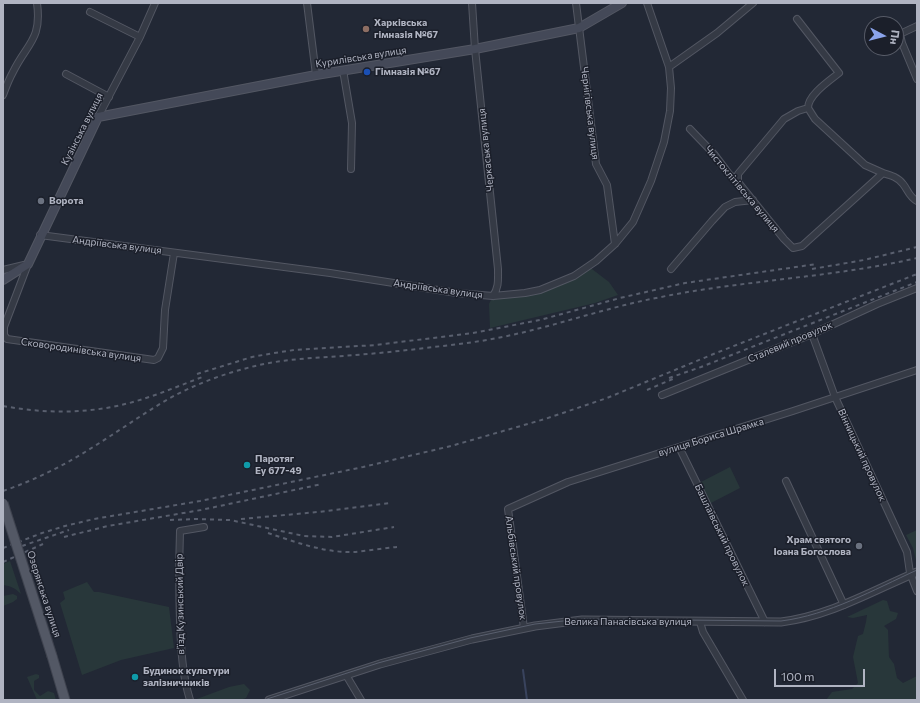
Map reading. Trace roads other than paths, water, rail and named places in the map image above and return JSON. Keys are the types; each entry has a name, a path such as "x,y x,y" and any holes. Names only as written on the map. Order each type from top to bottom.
{"main road":[{"name":"Курилівська вулиця","path":"98,117 343,70 475,49 579,28 622,3"},
{"name":"Кузінська вулиця","path":"28,264 40,235 98,117"},
{"path":"3,280 28,264"},
{"name":"Озерянська вулиця","path":"3,503 65,698"}],"street":[{"path":"3,95 13,71 35,36 38,25 37,3"},
{"path":"147,3 154,4"},
{"path":"307,3 316,75"},
{"name":"Черкаська вулиця","path":"472,3 475,49 498,269 499,284 498,289 493,296"},
{"name":"Чернігівська вулиця","path":"576,3 596,164 607,185 615,244"},
{"name":"Андріївська вулиця","path":"40,235 330,273 457,293 493,296 540,290 574,276 596,261 615,244 633,222 651,181 662,148 670,111 671,88 669,67 647,3"},
{"path":"669,67 717,33 752,3"},
{"name":"Кузінська вулиця","path":"98,117 140,37 154,4"},
{"path":"90,12 140,37"},
{"path":"798,19 839,73 809,100 808,108 815,119 865,165 894,177 902,182 911,198 917,201"},
{"path":"917,26 900,34 902,43 917,79"},
{"path":"343,70 352,123 351,169"},
{"path":"66,74 109,97"},
{"path":"738,182 738,174 784,119 798,111 808,108"},
{"name":"Чистоклітівська вулиця","path":"690,129 714,154 784,239 794,248 802,246 883,173"},
{"path":"671,269 725,207 735,202 752,200"},
{"name":"Сковородинівська вулиця","path":"7,339 154,360 158,358 163,348 165,310 174,253"},
{"path":"3,270 28,264"},
{"name":"Кузінська вулиця","path":"7,339 4,335 4,327 21,278 28,264"},
{"name":"Сталевий провулок","path":"662,395 812,334 877,304 917,288"},
{"name":"Вінницький провулок","path":"812,334 835,397 907,552 914,573 917,591"},
{"name":"вулиця Бориса Шрамка","path":"508,509 568,482 917,370"},
{"name":"Башлаївський провулок","path":"679,447 765,622"},
{"path":"786,481 844,605"},
{"name":"Альбівський провулок","path":"508,509 524,628"},
{"name":"в’їзд Кузинський Двір","path":"190,700 186,688 182,663 178,574 180,531 204,527"},
{"name":"Велика Панасівська вулиця","path":"269,700 380,664 464,641 524,628 582,620 781,622 796,620 826,612 844,605 914,573"},
{"path":"700,622 703,632 743,700"},
{"path":"346,675 361,700"}],"waterway":[{"path":"523,670 527,700"}],"tram line":[{"path":"264,700 378,663 470,638 535,624 582,619 781,621 799,618 834,608 917,570"}],"railway":[{"path":"812,269 864,260 917,247"},
{"path":"3,491 50,472 72,460 170,398 210,380 251,367 290,360 430,348 474,342 520,333 656,298 721,287 885,265 917,258"},
{"path":"197,374 252,357 294,350 376,345 473,333 540,320 620,298 685,283 817,264"},
{"path":"3,548 42,533 94,519 200,501 363,467 451,446 545,419 607,398 716,353 917,274"},
{"path":"669,378 701,367 917,282"},
{"path":"3,406 19,409 68,412 101,409 142,399 205,376"},
{"path":"647,390 675,378"},
{"path":"64,537 108,526 201,510 322,484"},
{"path":"241,519 318,512 390,503"},
{"path":"170,520 230,520 304,536 332,537 394,527"},
{"path":"22,546 69,530"},
{"path":"268,533 332,551 354,552 397,547"},
{"path":"3,562 43,544"}],"place":[{"name":"Харківська гімназія №67","path":"366,29"},
{"name":"Гімназія №67","path":"367,72"},
{"name":"Ворота","path":"41,201"},
{"name":"Паротяг Еу 677-49","path":"247,465"},
{"name":"Храм святого Іоана Богослова","path":"859,546"},
{"name":"Будинок культури залізничників","path":"135,677"}]}
